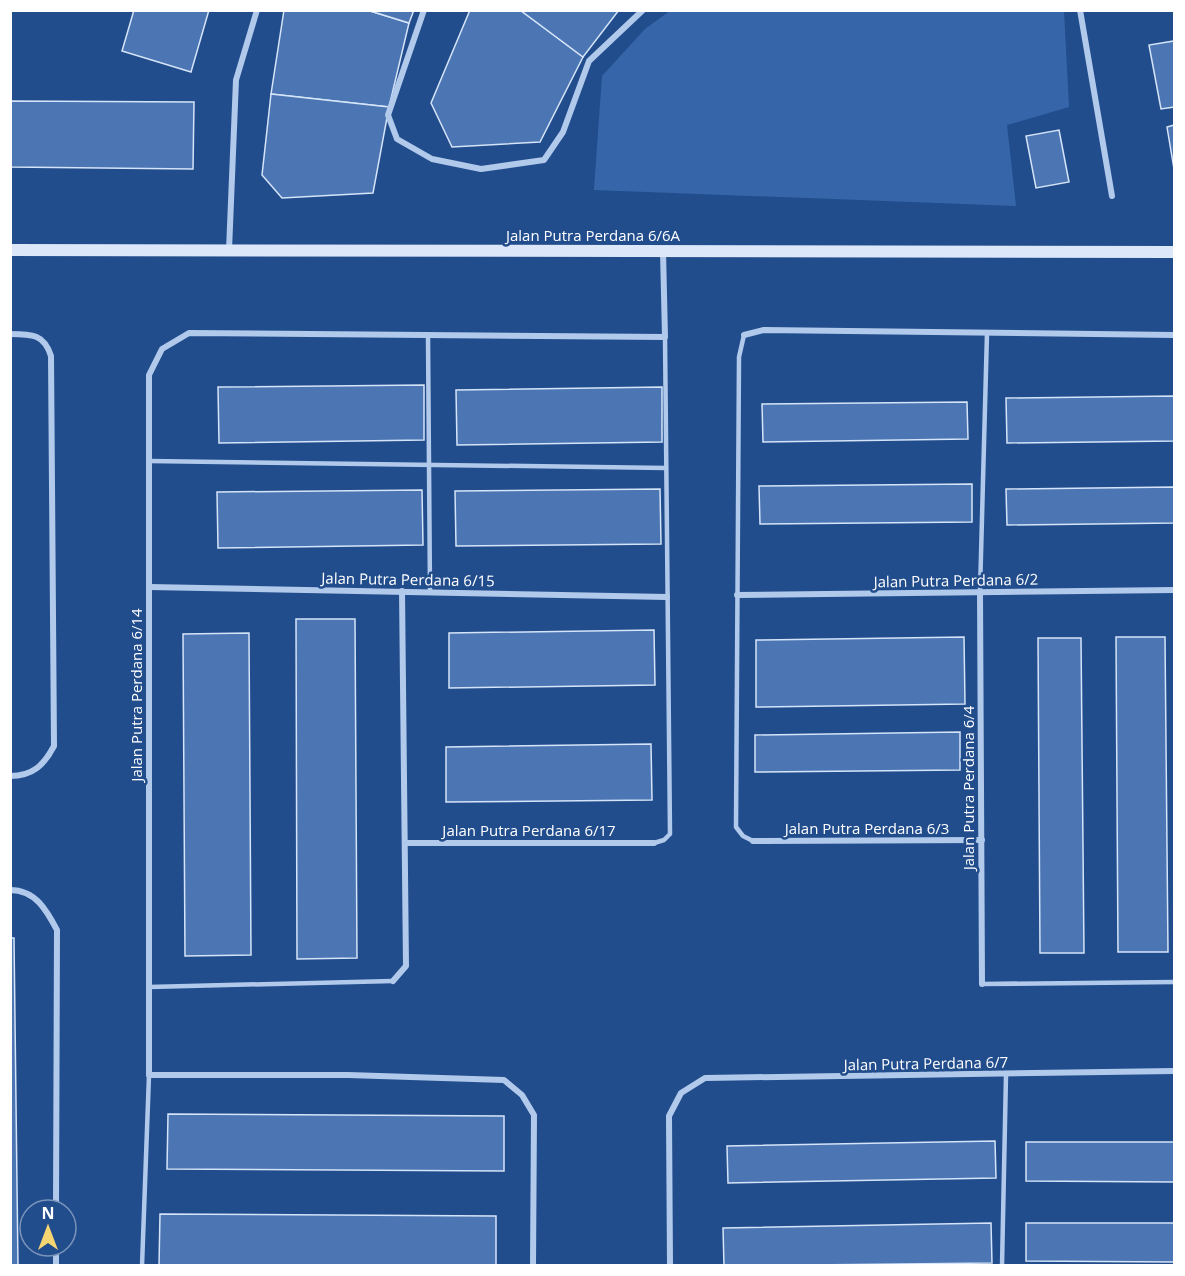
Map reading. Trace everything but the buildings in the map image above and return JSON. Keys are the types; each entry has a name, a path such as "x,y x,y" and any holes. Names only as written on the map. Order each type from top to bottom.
{"street":[{"path":"229,250 236,80 257,10"},
{"path":"424,10 388,115 397,139 432,159 481,169 544,160 563,132 589,61 643,10"},
{"path":"1080,10 1112,196"},
{"name":"Jalan Putra Perdana 6/6A","path":"10,250 1174,252"},
{"path":"428,336 665,337 663,251"},
{"path":"744,335 764,330 1174,335"},
{"name":"Jalan Putra Perdana 6/14","path":"149,1075 148,375 162,349 189,333 428,336"},
{"path":"10,334 35,334 47,343 51,356 54,746 44,763 25,776 10,776"},
{"name":"Jalan Putra Perdana 6/15","path":"148,587 667,597"},
{"name":"Jalan Putra Perdana 6/2","path":"737,595 1174,590"},
{"path":"393,981 406,966 402,591"},
{"name":"Jalan Putra Perdana 6/4","path":"980,592 982,984"},
{"name":"Jalan Putra Perdana 6/3","path":"753,841 982,840"},
{"name":"Jalan Putra Perdana 6/17","path":"405,843 654,843"},
{"path":"10,890 16,890 42,902 57,930 56,1198"},
{"name":"Jalan Putra Perdana 6/7","path":"670,1266 669,1116 681,1093 705,1078 1174,1071"},
{"path":"149,1075 372,1075 504,1080 522,1095 534,1115 533,1266"}],"lane":[{"path":"980,592 987,333"},
{"path":"744,335 739,357 736,827 742,836 753,841"},
{"path":"428,336 430,592"},
{"path":"654,843 664,840 670,834 665,337"},
{"path":"148,462 666,468"},
{"path":"149,987 393,981"},
{"path":"982,984 1174,982"},
{"path":"141,1266 149,1075"},
{"path":"1002,1266 1006,1075"}],"shaded area":[{"path":"671,10 1064,11 1069,107 1007,125 1016,206 594,190 602,76 645,29"}]}
